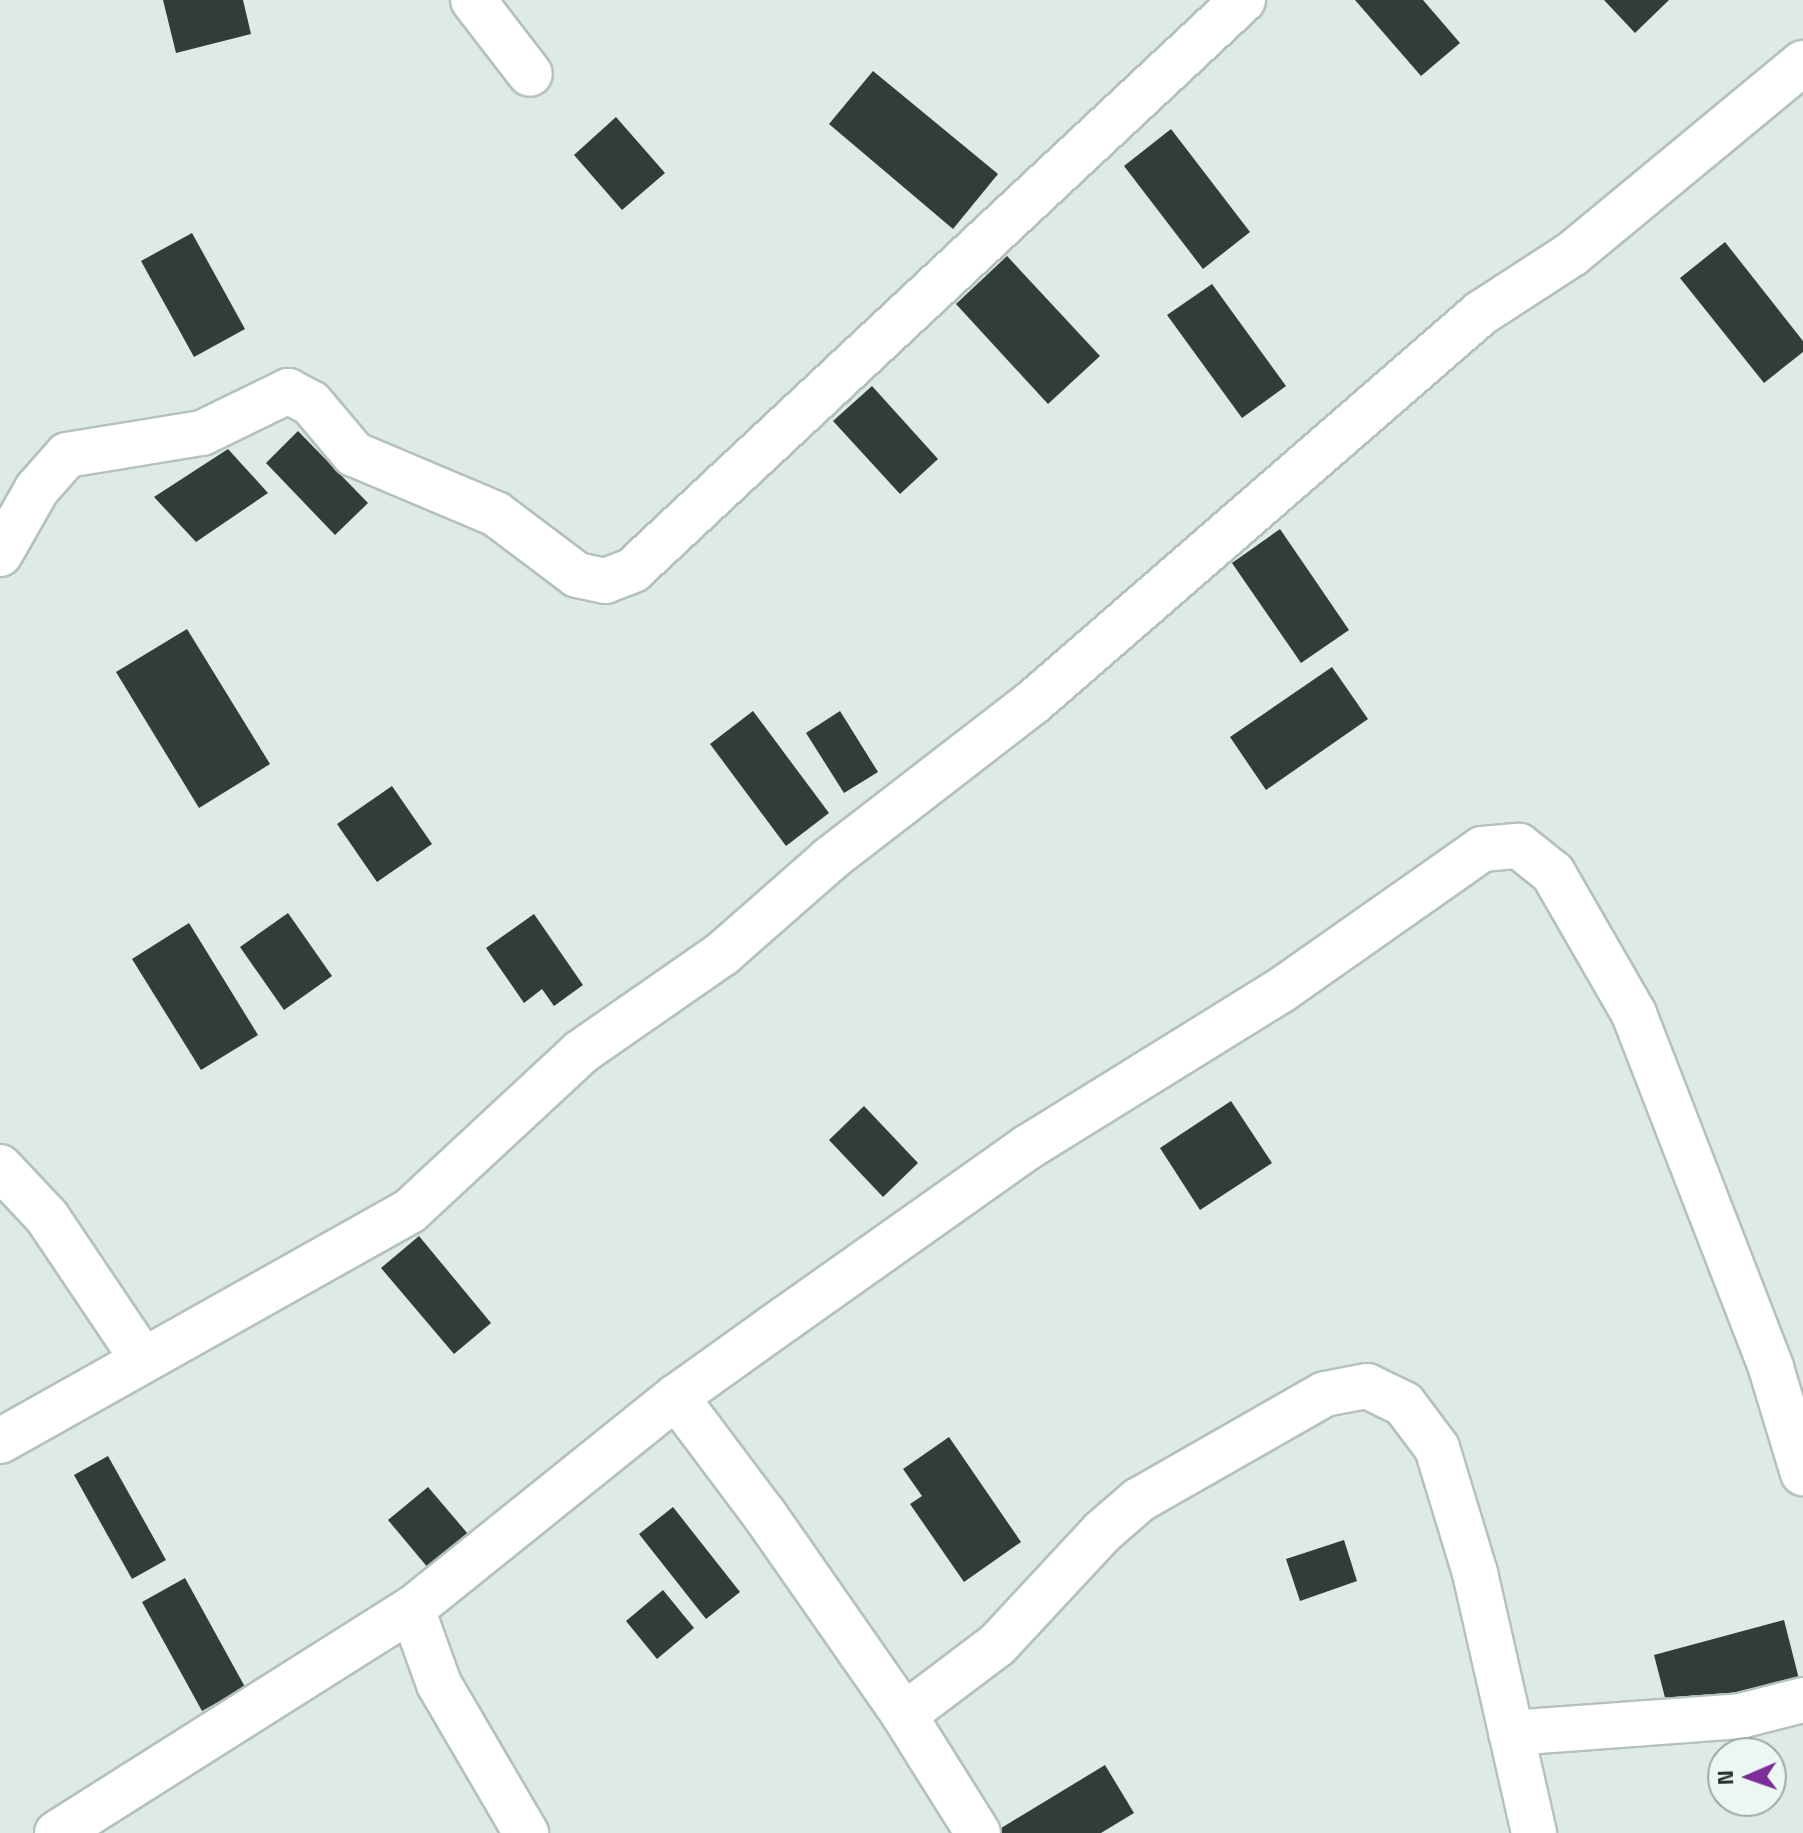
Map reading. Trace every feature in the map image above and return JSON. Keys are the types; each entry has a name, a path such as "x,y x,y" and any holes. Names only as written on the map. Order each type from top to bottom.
{"street":[{"path":"473,0 530,74"},
{"path":"0,554 37,489 67,455 202,433 288,391 311,403 354,454 496,514 577,575 605,581 633,570 1243,0"},
{"path":"0,1441 410,1211 581,1052 722,954 830,859 1032,703 1481,313 1572,254 1803,63"},
{"path":"57,1833 412,1609 676,1397 1028,1147 1280,991 1482,849 1519,846 1553,873 1634,1014 1787,1365 1803,1473"},
{"path":"0,1167 47,1217 143,1360"},
{"path":"904,1715 997,1645 1102,1532 1139,1500 1325,1394 1367,1386 1404,1404 1437,1448 1475,1573 1534,1833"},
{"path":"676,1397 764,1514 904,1715 978,1833"},
{"path":"412,1609 439,1684 526,1833"},
{"path":"1511,1733 1740,1716 1803,1700"}],"building":[{"path":"163,0 243,0 251,34 176,53"},
{"path":"1355,0 1423,0 1460,43 1421,76"},
{"path":"1604,0 1669,0 1635,33"},
{"path":"873,71 998,174 953,229 829,124"},
{"path":"616,117 665,173 622,210 574,155"},
{"path":"1171,129 1250,232 1203,269 1124,166"},
{"path":"192,233 245,329 194,357 141,261"},
{"path":"1725,242 1803,341 1803,352 1764,383 1680,278"},
{"path":"1007,256 1100,356 1048,404 956,304"},
{"path":"1212,284 1286,386 1242,418 1167,315"},
{"path":"872,386 938,459 900,494 833,421"},
{"path":"298,431 368,503 335,535 266,463"},
{"path":"228,449 268,493 196,542 154,497"},
{"path":"1280,529 1349,630 1301,663 1232,563"},
{"path":"187,629 270,764 199,808 116,672"},
{"path":"1332,667 1368,719 1266,790 1230,737"},
{"path":"753,711 829,813 786,846 710,744"},
{"path":"840,711 878,772 844,793 806,733"},
{"path":"392,786 432,844 377,882 337,824"},
{"path":"288,913 332,976 284,1010 240,947"},
{"path":"534,914 583,985 554,1006 542,989 524,1003 486,948"},
{"path":"189,923 258,1035 201,1070 132,959"},
{"path":"1231,1101 1272,1163 1200,1210 1160,1148"},
{"path":"864,1106 918,1163 883,1197 829,1140"},
{"path":"419,1236 491,1323 454,1354 381,1268"},
{"path":"949,1437 1021,1542 964,1582 910,1504 922,1496 903,1469"},
{"path":"108,1456 166,1560 132,1579 74,1475"},
{"path":"428,1487 474,1541 434,1575 388,1520"},
{"path":"673,1507 740,1592 706,1619 639,1534"},
{"path":"1344,1540 1357,1581 1300,1601 1286,1559"},
{"path":"185,1578 245,1687 202,1711 142,1602"},
{"path":"663,1590 694,1628 657,1659 626,1621"},
{"path":"1784,1620 1800,1683 1670,1717 1654,1655"},
{"path":"1105,1765 1134,1813 1101,1833 993,1833"}]}
